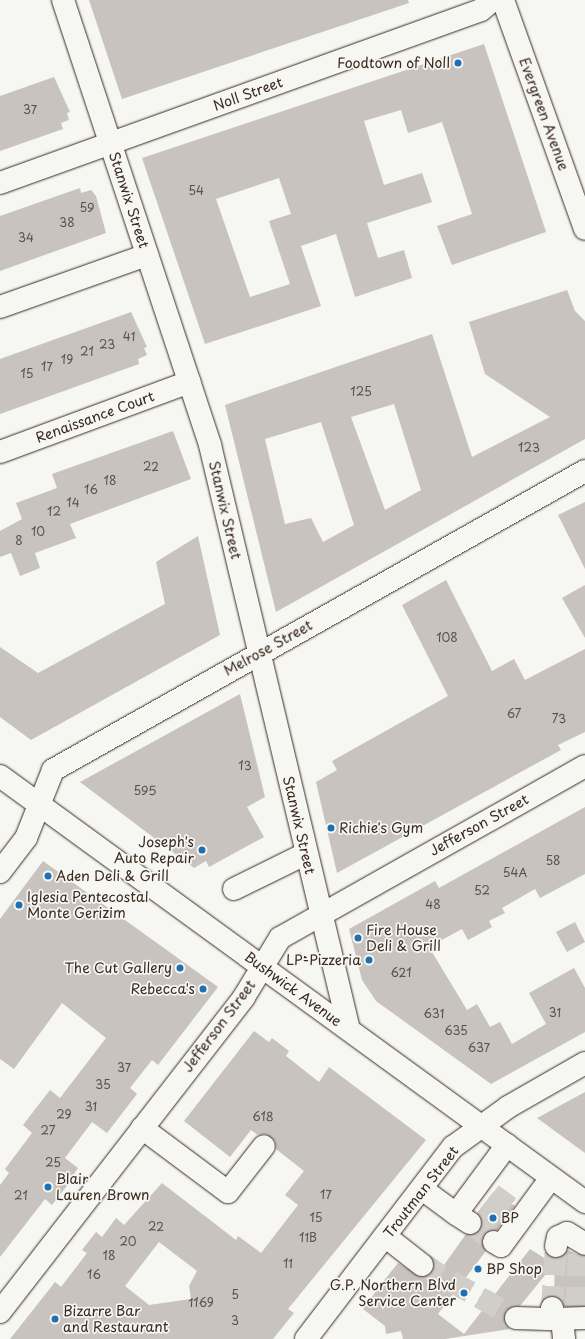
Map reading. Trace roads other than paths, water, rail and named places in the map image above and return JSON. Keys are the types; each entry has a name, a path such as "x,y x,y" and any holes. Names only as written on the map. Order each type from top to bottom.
{"street":[{"name":"Stanwix Street","path":"63,0 210,445 305,854 349,1030"},
{"name":"Noll Street","path":"0,184 481,10 493,0"},
{"name":"Evergreen Avenue","path":"503,0 585,229"},
{"path":"0,307 147,255"},
{"name":"Renaissance Court","path":"0,452 189,382"},
{"name":"Melrose Street","path":"0,872 26,838 53,770 585,471"},
{"name":"Jefferson Street","path":"0,1312 244,997 280,938 320,914 585,766"},
{"name":"Bushwick Avenue","path":"0,776 585,1202"},
{"path":"234,889 305,854"},
{"name":"Troutman Street","path":"306,1339 453,1147 508,1107 585,1063"},
{"path":"142,1128 228,1192 264,1146"},
{"path":"422,1189 474,1204 507,1145"},
{"path":"510,1226 551,1178"},
{"path":"556,1246 558,1237 567,1232 581,1245"},
{"path":"386,1236 422,1265"},
{"path":"516,1318 567,1319"}],"tunnel":[{"path":"492,1194 516,1212"},
{"path":"481,1209 505,1227"},
{"path":"470,1223 494,1242"},
{"path":"552,1308 556,1246"},
{"path":"576,1309 579,1249"},
{"path":"422,1265 516,1318"}],"place":[{"name":"Foodtown of Noll","path":"458,63"},
{"name":"Richie's Gym","path":"331,828"},
{"name":"Joseph's Auto Repair","path":"202,850"},
{"name":"Aden Deli & Grill","path":"48,876"},
{"name":"Iglesia Pentecostal Monte Gerizim","path":"19,905"},
{"name":"Fire House Deli & Grill","path":"358,938"},
{"name":"LP-Pizzeria","path":"369,960"},
{"name":"The Cut Gallery","path":"180,968"},
{"name":"Rebecca's","path":"203,989"},
{"name":"Blair Lauren Brown","path":"48,1187"},
{"name":"BP","path":"493,1218"},
{"name":"BP Shop","path":"478,1269"},
{"name":"G.P. Northern Blvd Service Center","path":"464,1293"},
{"name":"Bizarre Bar and Restaurant","path":"55,1319"}]}
